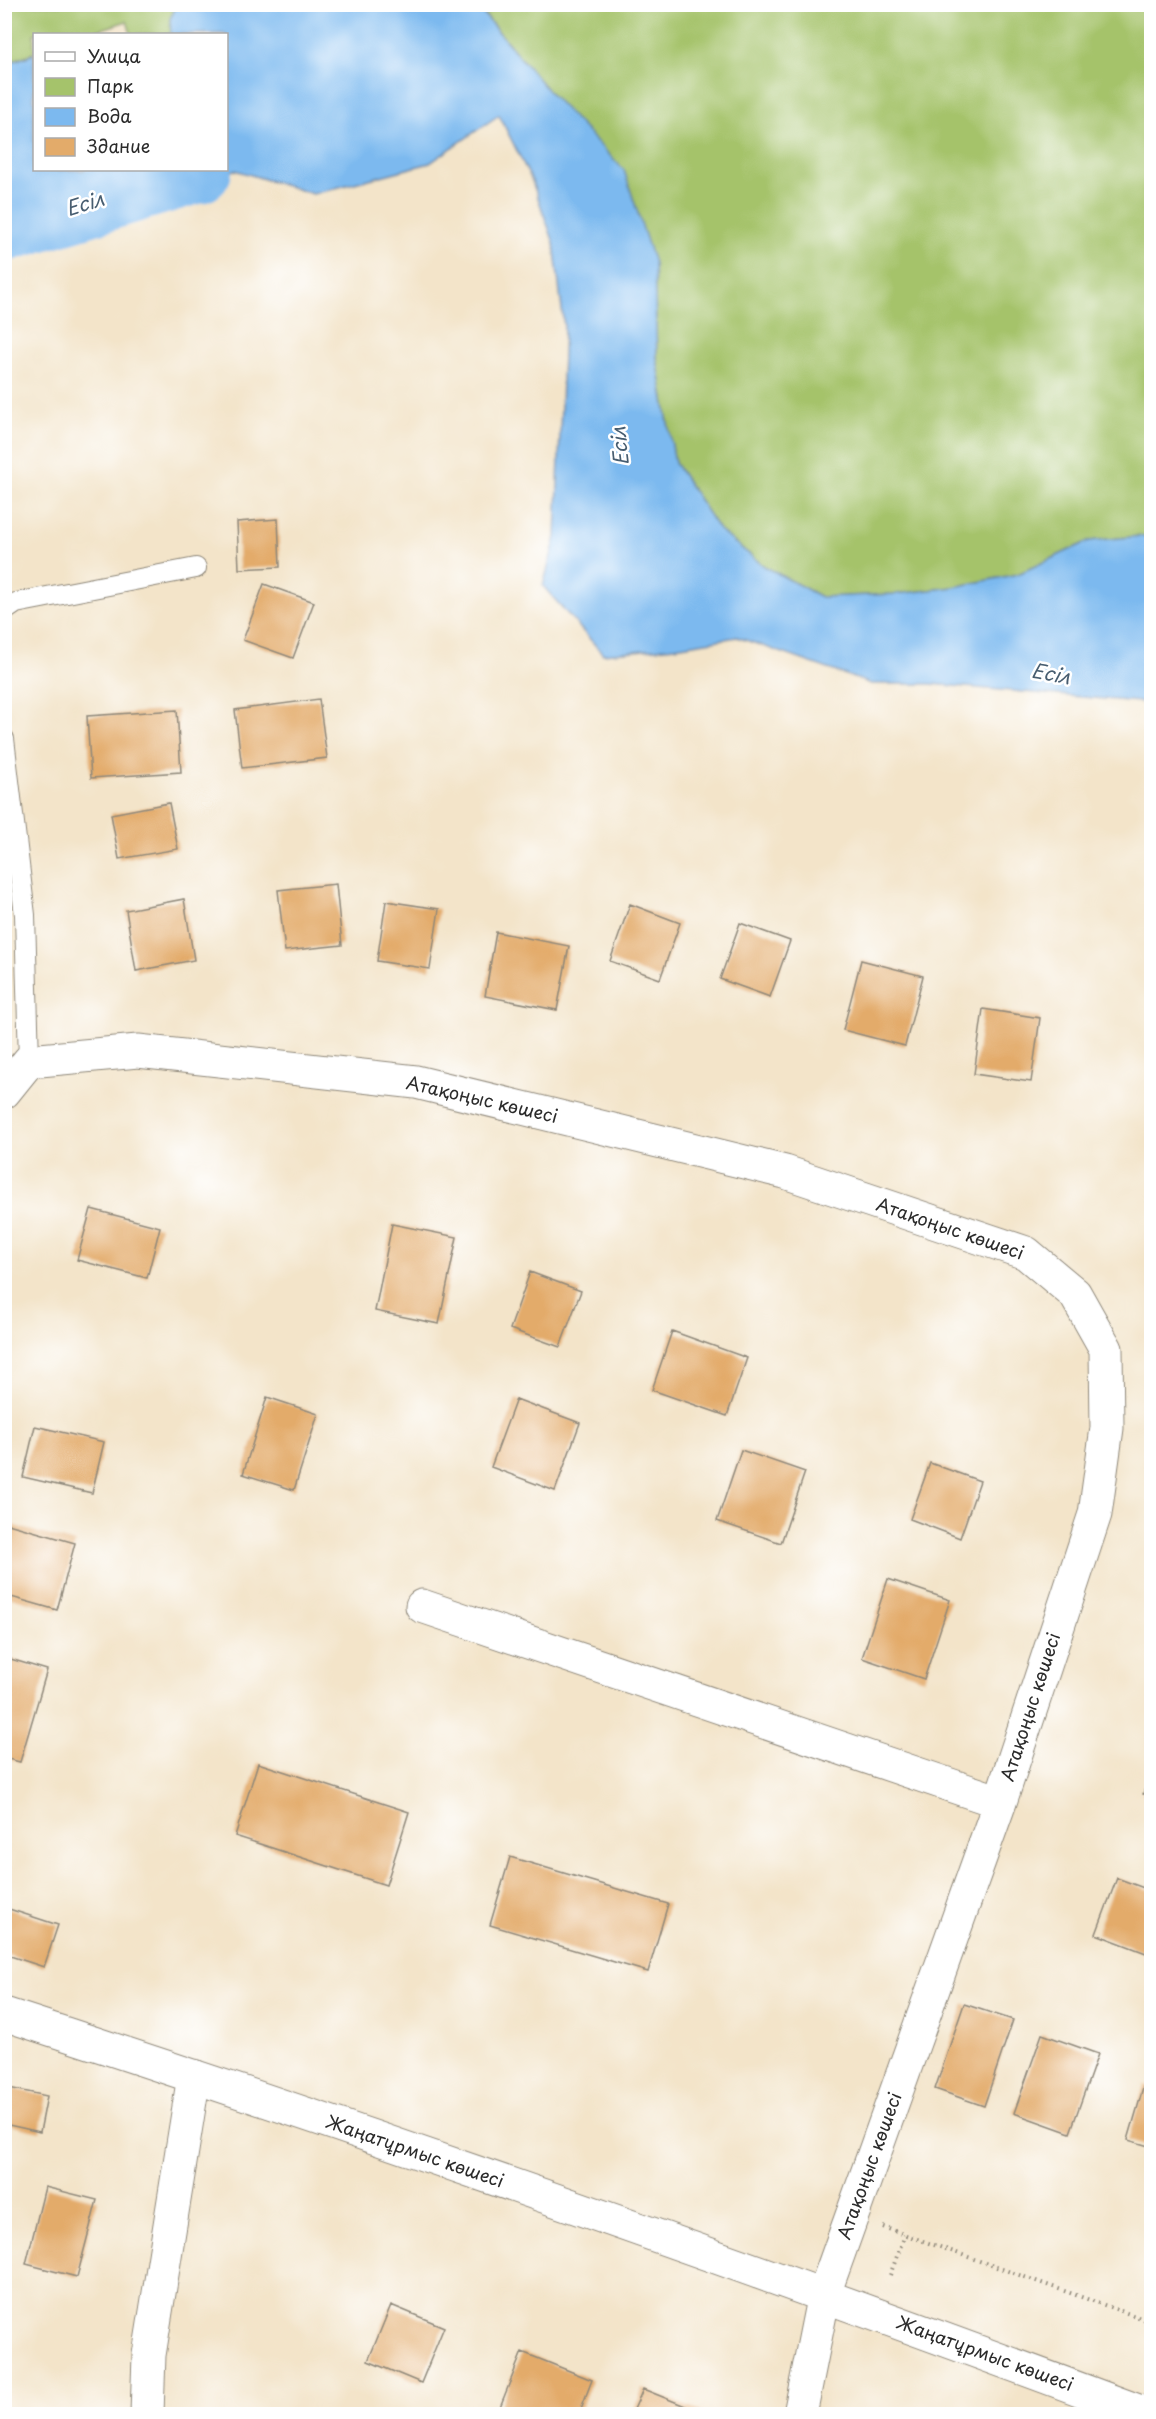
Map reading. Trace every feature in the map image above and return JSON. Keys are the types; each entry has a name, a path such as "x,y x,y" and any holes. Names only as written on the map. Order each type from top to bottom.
{"street":[{"name":"Атақоңыс көшесі","path":"29,1061 138,1051 416,1082 785,1172 1026,1253 1075,1294 1106,1349 1107,1428 1095,1514 1000,1802 824,2294"},
{"path":"4,1092 29,1061"},
{"path":"422,1606 1000,1802"},
{"name":"Жаңатұрмыс көшесі","path":"4,2014 194,2076 824,2294 1146,2415"},
{"path":"147,2415 149,2355 194,2076"},
{"path":"800,2415 824,2294"}],"lane":[{"path":"4,611 16,603 196,568"},
{"path":"4,739 25,915 29,1061"}],"path":[{"path":"852,2216 1152,2322"},
{"path":"890,2275 905,2235"}],"green space":[{"path":"485,4 1151,5 1151,535 1089,541 1018,574 954,587 897,594 821,597 764,566 719,530 675,463 657,359 654,263 550,93 480,9"},
{"path":"4,5 177,5 170,19 171,33 131,33 127,21 90,33 33,33 33,53 5,63"}],"water":[{"path":"177,5 485,5 480,10 550,93 624,170 654,263 657,359 675,463 719,530 764,566 821,597 897,594 954,587 1018,574 1089,541 1151,535 1151,703 931,684 871,684 737,637 675,647 603,654 543,586 556,537 564,327 554,243 532,181 499,115 430,163 313,194 235,170 145,186 5,227 5,64 33,54 33,171 228,171 228,33 171,33 170,19"}],"building":[{"path":"278,519 280,567 239,569 237,522"},
{"path":"264,584 314,602 293,658 243,640"},
{"path":"319,699 327,758 242,768 235,710"},
{"path":"177,710 181,772 91,778 87,716"},
{"path":"169,803 178,849 119,859 111,814"},
{"path":"336,884 342,945 285,951 278,890"},
{"path":"184,899 194,960 136,971 126,910"},
{"path":"386,901 439,909 430,969 377,961"},
{"path":"630,904 680,923 660,979 610,961"},
{"path":"740,923 790,941 770,997 720,979"},
{"path":"496,932 569,946 557,1010 485,996"},
{"path":"861,960 923,976 905,1046 843,1030"},
{"path":"983,1009 1040,1018 1031,1082 974,1074"},
{"path":"91,1209 160,1227 147,1278 77,1260"},
{"path":"392,1224 457,1237 439,1324 375,1311"},
{"path":"530,1272 581,1291 560,1347 510,1329"},
{"path":"672,1331 747,1358 727,1416 652,1390"},
{"path":"267,1397 318,1414 294,1490 243,1474"},
{"path":"516,1399 580,1423 555,1491 491,1467"},
{"path":"35,1426 104,1442 92,1493 23,1477"},
{"path":"741,1450 805,1472 781,1543 717,1521"},
{"path":"930,1463 980,1481 960,1538 910,1519"},
{"path":"8,1524 75,1543 57,1610 4,1595 4,1538"},
{"path":"888,1579 950,1600 924,1679 862,1658"},
{"path":"4,1657 47,1670 20,1762 4,1758"},
{"path":"258,1763 409,1812 386,1885 235,1836"},
{"path":"1152,1772 1152,1796 1143,1794"},
{"path":"510,1857 668,1904 648,1972 490,1925"},
{"path":"1117,1878 1152,1891 1152,1938 1146,1953 1096,1934"},
{"path":"6,1908 58,1925 44,1967 4,1954"},
{"path":"964,2004 1013,2020 984,2106 935,2089"},
{"path":"1042,2034 1098,2054 1070,2133 1014,2113"},
{"path":"1144,2085 1152,2087 1152,2147 1128,2140"},
{"path":"4,2087 47,2096 40,2132 4,2124"},
{"path":"45,2187 97,2200 77,2277 26,2264"},
{"path":"391,2305 444,2327 421,2383 368,2361"},
{"path":"522,2352 592,2380 579,2414 520,2414 500,2407"},
{"path":"643,2389 705,2414 632,2414"}],"waterway":[{"name":"Есіл","path":"4,229 196,171"}]}
